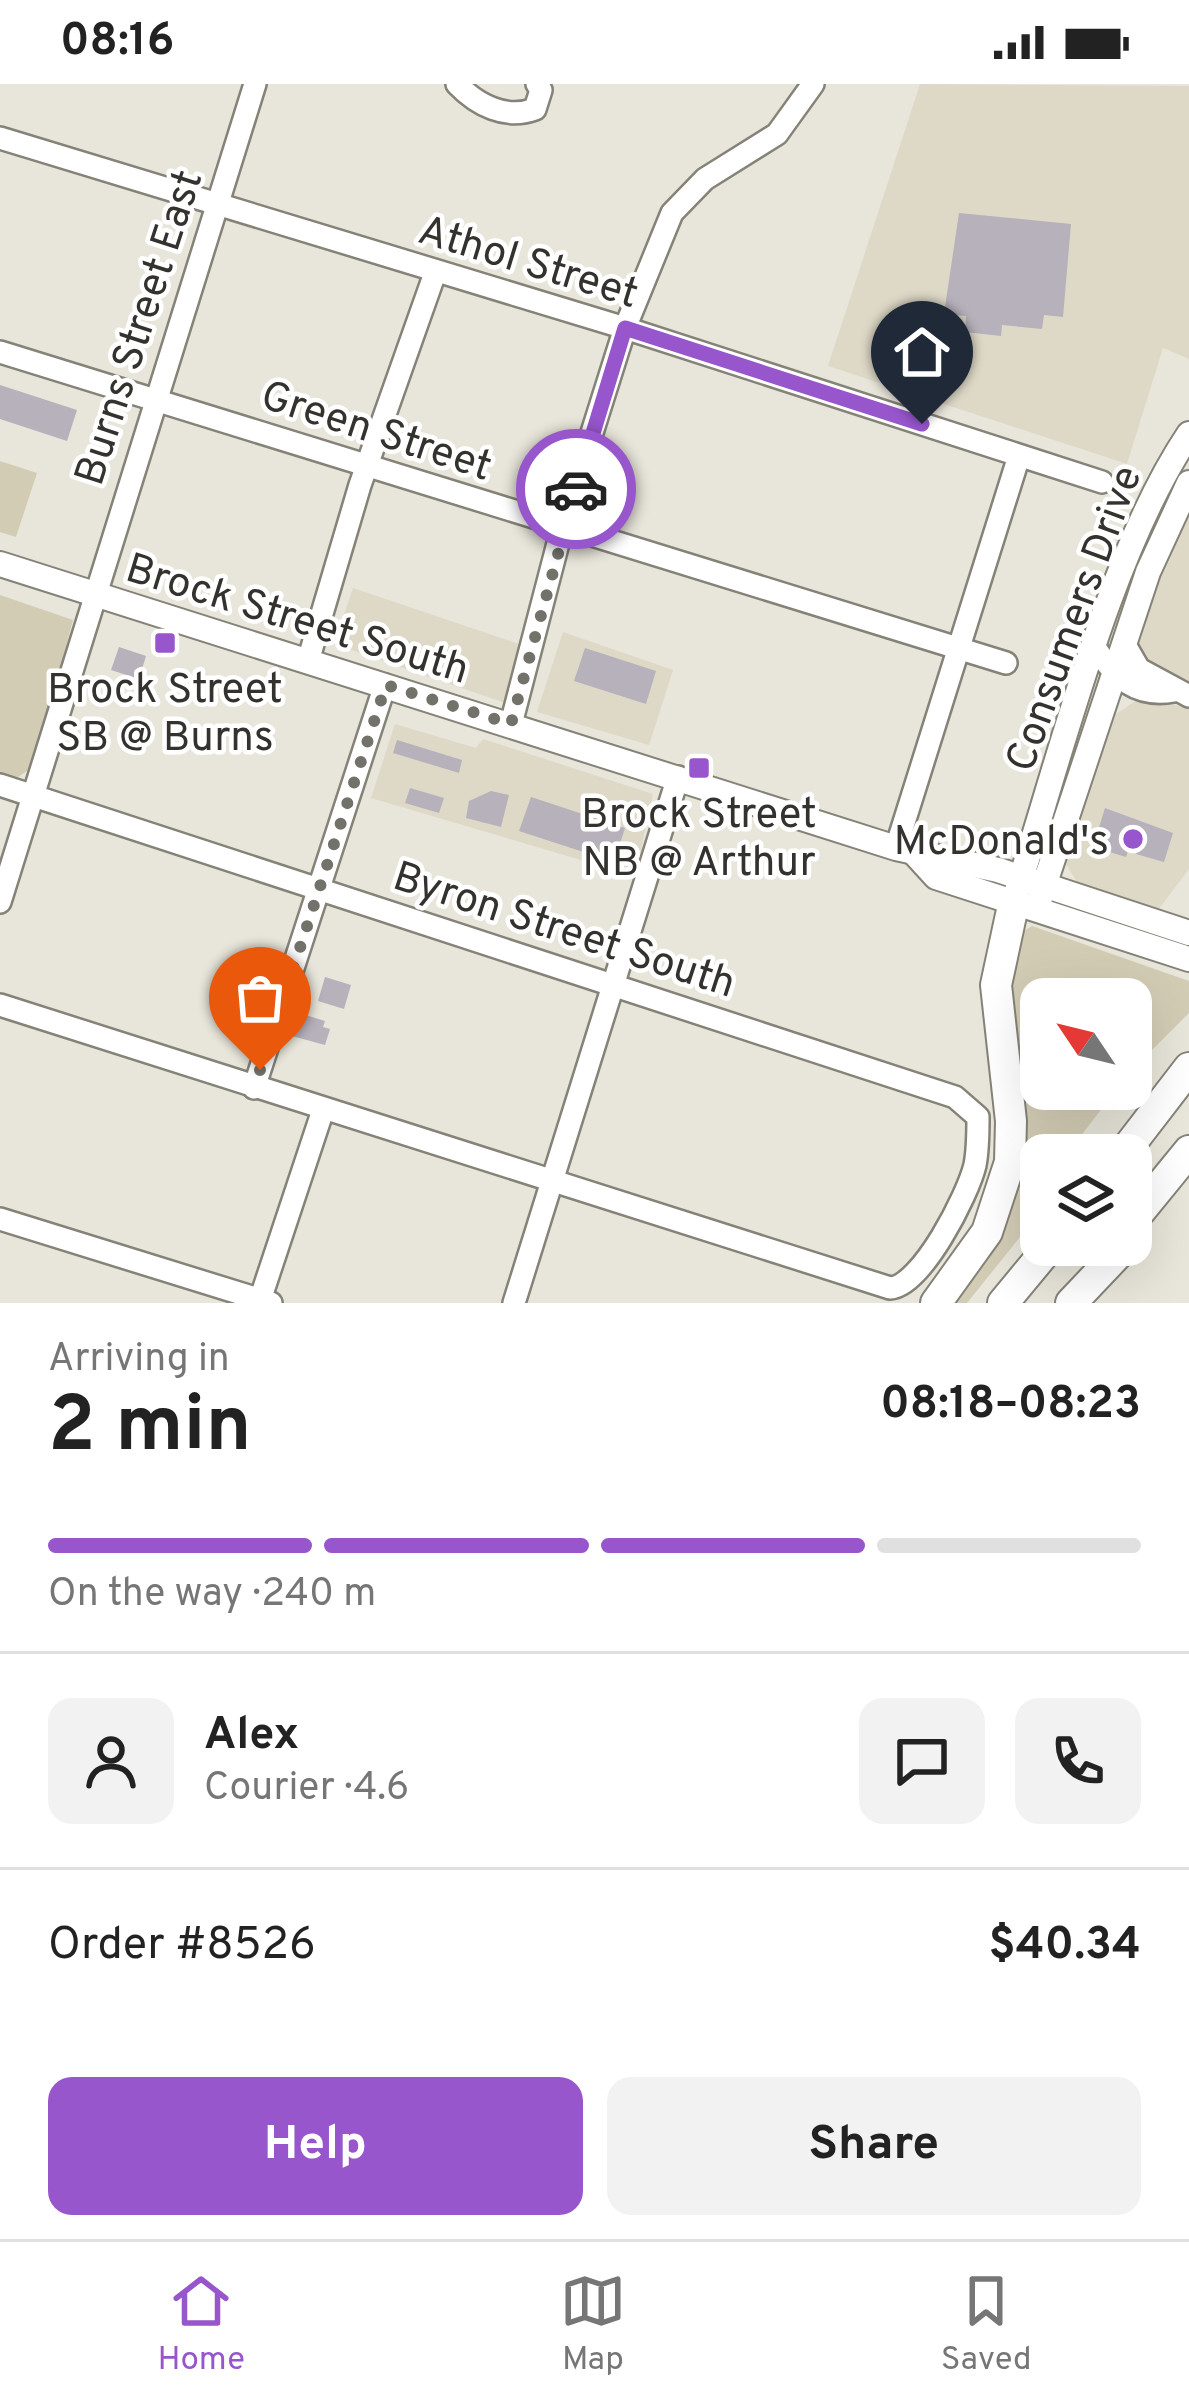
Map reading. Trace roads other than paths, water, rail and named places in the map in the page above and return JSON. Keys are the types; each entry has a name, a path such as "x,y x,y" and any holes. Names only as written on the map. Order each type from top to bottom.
{"highway":[{"path":"936,1303 987,1232 1010,1162 1011,1121 995,985 1029,893"},
{"path":"1140,1134 1189,1068"},
{"path":"1142,1134 1189,1077"},
{"path":"1152,1196 1189,1151"},
{"path":"1152,1217 1189,1178"},
{"path":"1004,1303 1034,1266"},
{"path":"1068,1303 1096,1266"},
{"path":"1068,1303 1104,1266"}],"main road":[{"name":"Consumers Drive","path":"1029,893 1096,649 1168,466 1189,434"},
{"name":"Consumers Drive","path":"1029,893 1148,572 1189,483"},
{"name":"Brock Street South","path":"0,564 906,851 936,877 1029,893 1189,933"},
{"name":"Brock Street South","path":"1029,893 1189,959"}],"street":[{"name":"Burns Street East","path":"0,902 255,84"},
{"path":"457,84 476,104 521,115 535,109 541,89 537,84"},
{"path":"511,724 562,528 625,328 672,213 705,179 777,134 813,84"},
{"name":"Athol Street","path":"0,138 625,328 1102,482"},
{"path":"308,661 367,466 435,273"},
{"name":"Green Street","path":"0,352 1006,663"},
{"path":"906,851 958,647 1019,456"},
{"path":"1124,643 1139,669 1181,694"},
{"path":"1096,649 1129,686 1157,694 1181,694"},
{"path":"254,1088 386,685"},
{"path":"514,1303 678,777"},
{"name":"Byron Street South","path":"0,785 968,1103 977,1117 968,1186 948,1227 901,1288 551,1181"},
{"path":"0,1005 551,1181"},
{"path":"0,1220 266,1301 323,1110"}],"place":[{"name":"Brock Street SB @ Burns","path":"165,643"},
{"name":"Brock Street NB @ Arthur","path":"699,768"},
{"name":"McDonald's","path":"1133,839"}]}
